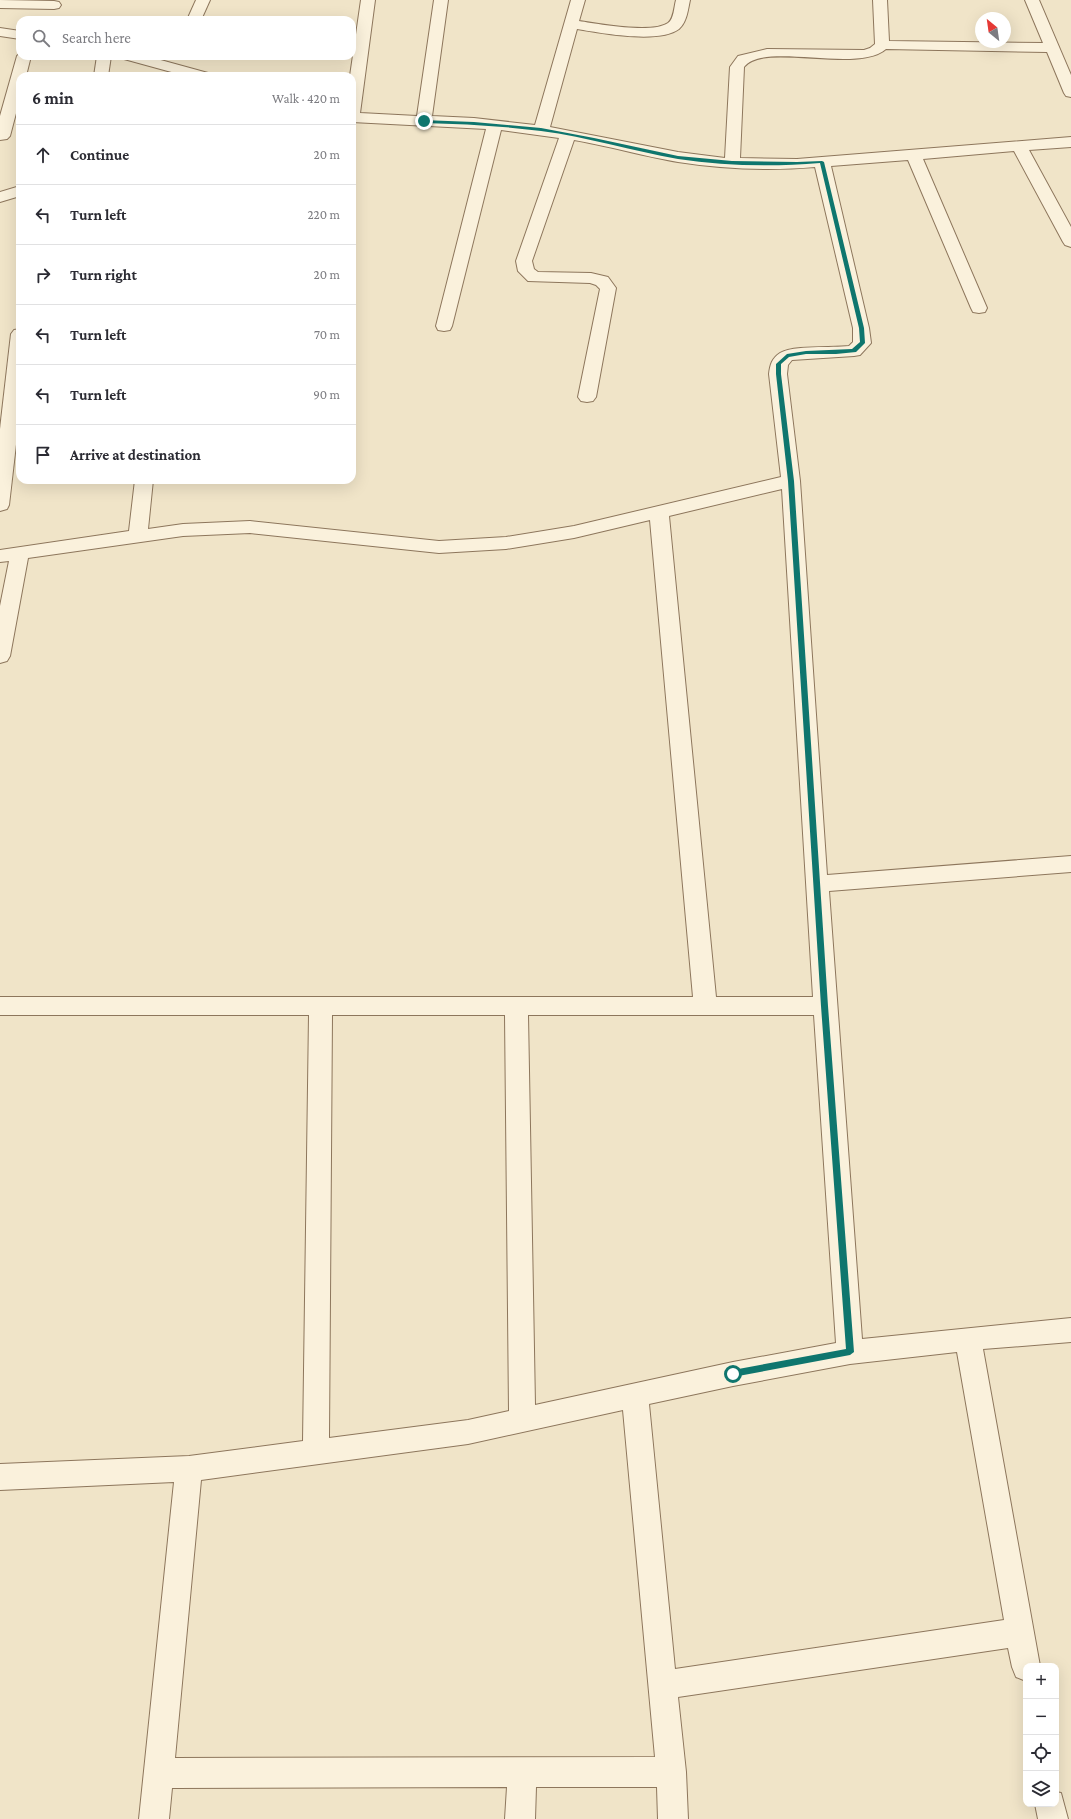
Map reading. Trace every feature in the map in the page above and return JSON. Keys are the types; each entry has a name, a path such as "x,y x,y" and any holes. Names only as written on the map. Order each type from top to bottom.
{"street":[{"path":"196,16 203,0"},
{"path":"356,88 368,0"},
{"path":"424,121 441,0"},
{"path":"541,130 578,0"},
{"path":"571,24 649,32 662,31 674,25 680,13 683,0"},
{"path":"880,0 882,45"},
{"path":"1032,0 1071,93"},
{"path":"0,4 55,3 51,16"},
{"path":"0,32 16,34"},
{"path":"732,163 737,67 743,59 767,53 864,54 875,51 882,45 1051,48"},
{"path":"19,72 23,60"},
{"path":"102,72 103,60"},
{"path":"170,61 190,72"},
{"path":"16,84 1,136 16,135"},
{"path":"356,117 495,125 541,130 568,134 678,157 732,163 797,164 1071,142"},
{"path":"444,326 495,125"},
{"path":"568,134 524,261 526,271 534,277 591,278 602,281 608,288 587,397"},
{"path":"1019,146 1071,242"},
{"path":"914,154 979,308"},
{"path":"822,162 861,328 862,343 854,351 836,353 806,353 787,356 779,364 778,374 791,481 824,1006 850,1352"},
{"path":"0,197 16,192"},
{"path":"0,505 16,398"},
{"path":"0,556 183,530 250,527 440,547 506,543 566,534 791,481"},
{"path":"138,536 144,484"},
{"path":"659,512 705,1006"},
{"path":"0,656 20,553"},
{"path":"817,884 1071,864"},
{"path":"0,1006 824,1006"},
{"path":"316,1453 321,1006"},
{"path":"516,1006 522,1420"},
{"path":"0,1477 189,1469 316,1453 468,1432 733,1374 850,1352 968,1339 1071,1330"},
{"path":"968,1339 1025,1663"},
{"path":"635,1395 671,1772 673,1819"},
{"path":"154,1819 189,1469"},
{"path":"662,1685 1020,1632"},
{"path":"520,1819 522,1772"},
{"path":"159,1773 671,1772"},
{"path":"1051,1807 1053,1819"}],"route":[{"path":"424,121 474,123 541,130 594,139 678,157 732,163 797,164 822,162 861,328 862,343 854,351 836,353 806,353 787,356 779,364 778,374 791,481 824,1006 850,1352 733,1374"}]}
